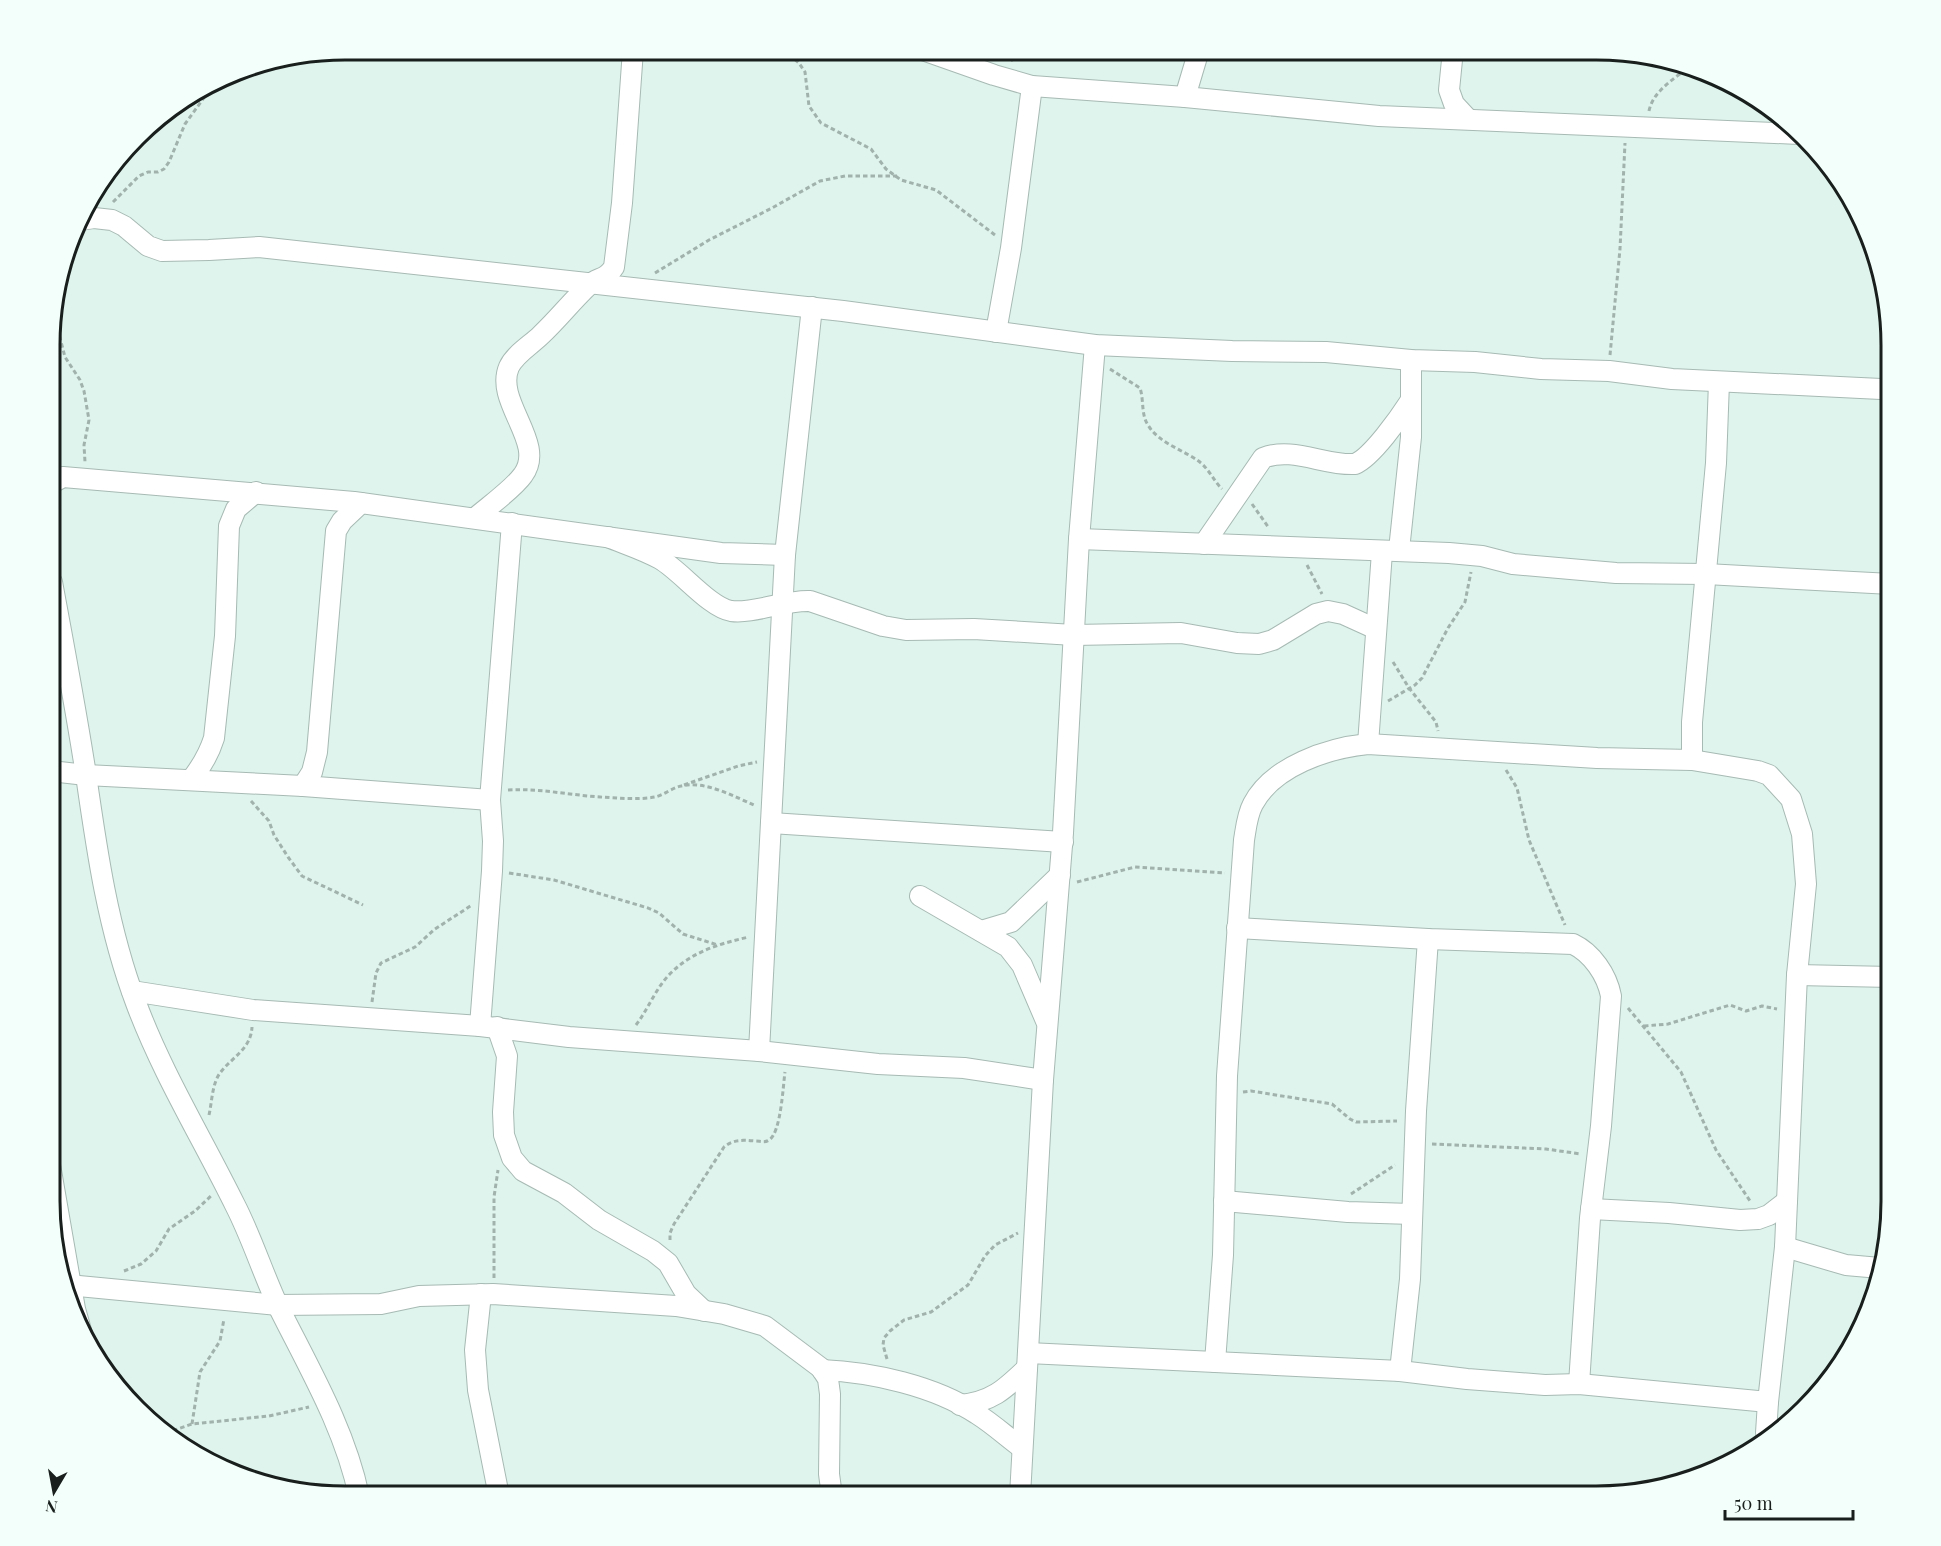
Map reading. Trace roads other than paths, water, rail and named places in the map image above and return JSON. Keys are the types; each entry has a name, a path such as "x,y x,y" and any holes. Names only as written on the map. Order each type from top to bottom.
{"street":[{"path":"475,518 523,476 528,466 527,439 507,390 509,366 591,283 608,276 615,261 622,203 632,60"},
{"path":"951,60 1032,86 1185,97 1369,115 1786,133"},
{"path":"1185,97 1196,60"},
{"path":"1453,60 1449,90 1454,104 1467,118"},
{"path":"996,332 1011,248 1032,86"},
{"path":"89,219 112,220 148,246 162,250 260,247 634,287 812,307 996,332 1094,352 1326,352 1411,360 1609,371 1719,382 1881,388"},
{"path":"759,1051 785,555 812,307"},
{"path":"1020,1486 1043,1080 1063,842 1079,539 1094,352"},
{"path":"1368,744 1376,628 1411,437 1411,360"},
{"path":"1692,760 1692,722 1716,463 1719,382"},
{"path":"1204,544 1258,463 1268,455 1286,454 1349,465 1360,462 1400,418 1411,400"},
{"path":"60,479 94,479 256,492 361,503 721,553 785,555"},
{"path":"191,780 203,765 214,738 225,636 230,526 236,509 256,492"},
{"path":"303,786 312,772 317,752 336,531 342,521 361,503"},
{"path":"512,523 491,796 493,841 488,1027 507,1056 503,1112 507,1146 512,1158 524,1171 547,1182 599,1220 653,1251 668,1263 686,1294 704,1311"},
{"path":"608,537 659,559 688,580 717,606 731,611 799,601 819,603 883,626 906,630 974,629 1074,635 1181,633 1237,643 1258,644 1273,640 1316,614 1328,611 1376,628"},
{"path":"1079,539 1471,554 1513,564 1616,573 1706,574 1881,583"},
{"path":"60,628 103,885 117,945 132,991 162,1061 251,1239 278,1305 326,1403 348,1455 356,1486"},
{"path":"1215,1362 1223,1255 1227,1098 1241,874 1248,819 1252,806 1263,790 1274,780 1304,761 1328,750 1368,744 1597,758 1692,760 1769,775 1791,799 1802,834 1806,884 1797,975 1785,1247 1766,1429"},
{"path":"60,772 491,796"},
{"path":"771,818 1063,842"},
{"path":"981,931 1011,922 1060,881"},
{"path":"920,896 1008,947 1017,957 1047,1024"},
{"path":"1237,928 1428,939 1573,944 1584,951 1600,969 1611,995 1591,1209 1578,1384"},
{"path":"1400,1371 1410,1279 1414,1143 1428,939"},
{"path":"1797,975 1881,977"},
{"path":"132,991 253,1011 488,1027 569,1037 759,1051 878,1064 964,1068 1043,1080"},
{"path":"1224,1201 1327,1210 1412,1214"},
{"path":"1591,1209 1740,1220 1769,1215 1787,1201"},
{"path":"1785,1247 1846,1265 1873,1267"},
{"path":"73,1286 278,1305 381,1304 419,1296 487,1294 676,1306 724,1314 765,1326 822,1370 828,1379 831,1486"},
{"path":"487,1294 475,1350 478,1390 497,1486"},
{"path":"960,1405 980,1402 998,1395 1028,1361 1215,1362 1400,1371 1430,1376 1545,1385 1578,1384 1768,1402"},
{"path":"822,1370 846,1371 921,1388 977,1414 1022,1448"}]}
